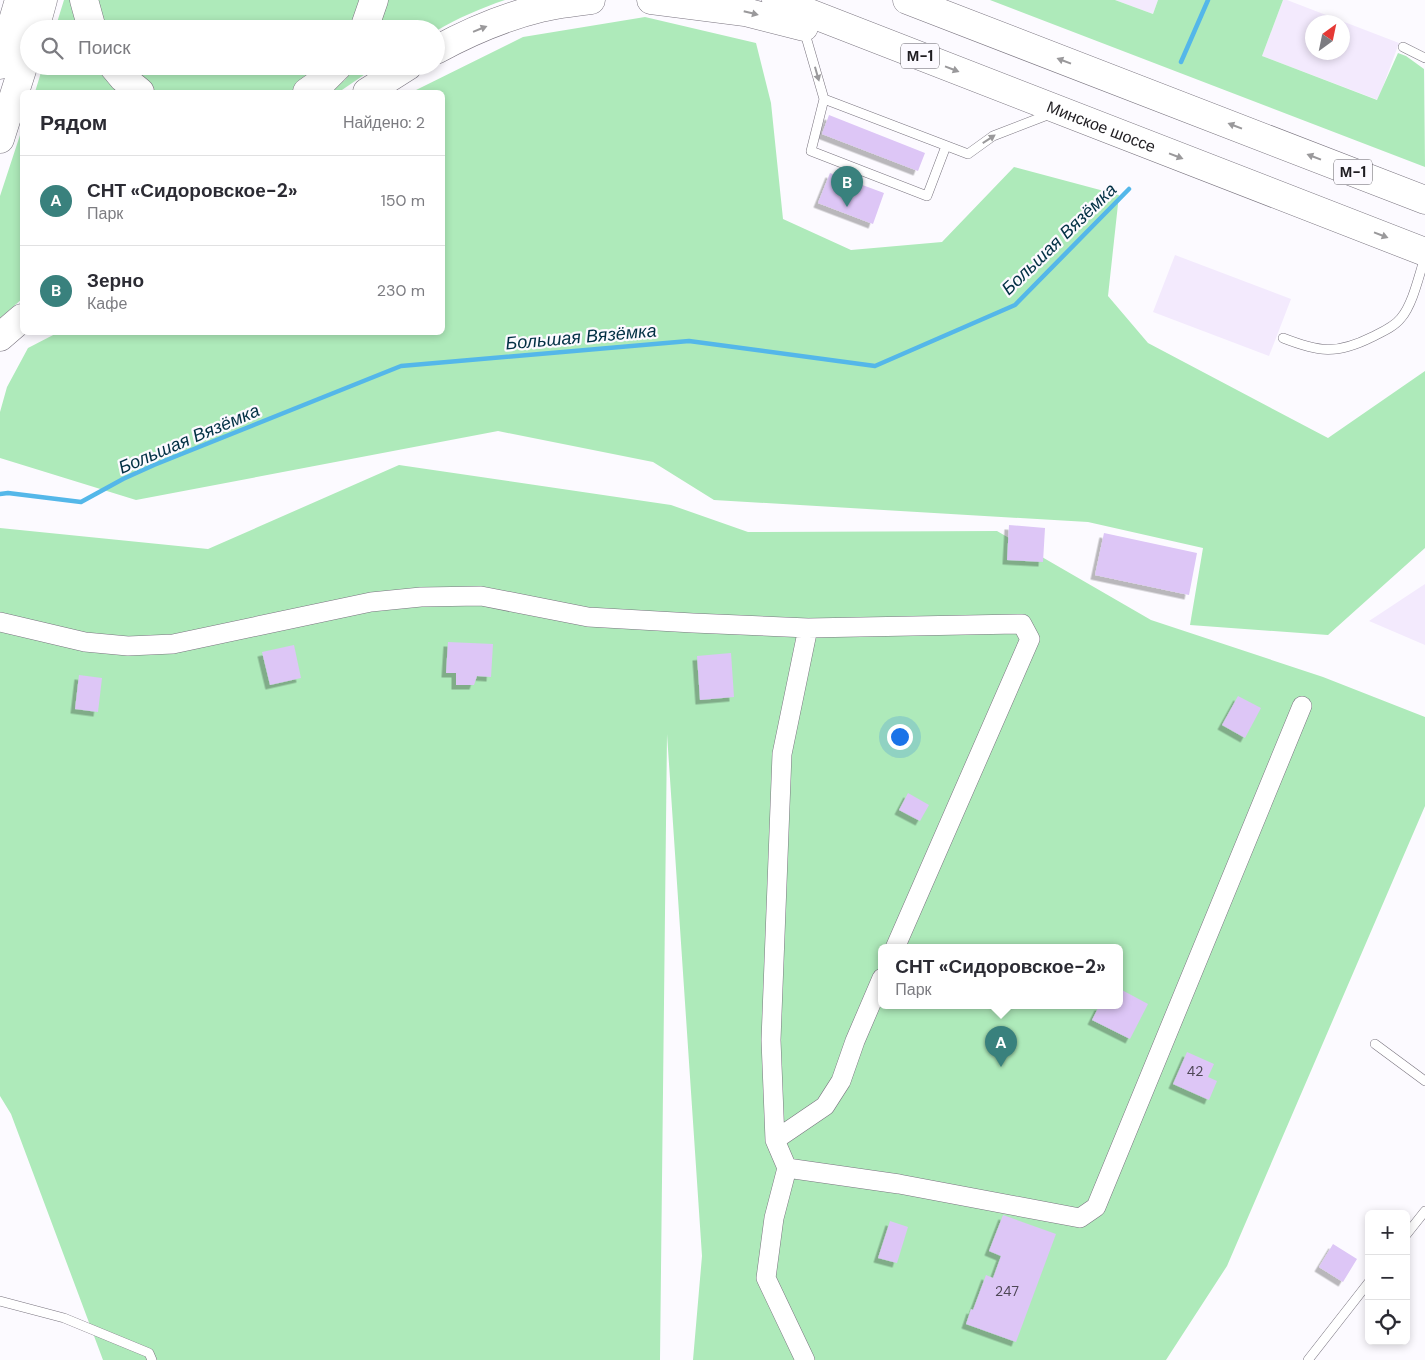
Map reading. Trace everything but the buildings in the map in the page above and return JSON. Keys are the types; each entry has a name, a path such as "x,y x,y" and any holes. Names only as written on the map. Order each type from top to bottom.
{"highway":[{"path":"0,65 19,0"},
{"path":"37,20 43,0"},
{"path":"84,0 90,20"},
{"path":"367,20 374,0"},
{"path":"445,45 477,29 508,18 540,8 590,0"},
{"path":"651,0 745,12 804,27 895,46"},
{"name":"Минское шоссе","path":"776,0 1425,252"},
{"name":"М-1","path":"918,2 1425,200"},
{"path":"0,139 20,75"},
{"path":"120,75 138,90"},
{"path":"310,90 329,75"},
{"path":"371,90 394,75"},
{"path":"0,337 20,320"}],"street":[{"path":"0,622 85,642 128,646 173,644 371,602 421,597 481,596 588,617 808,628 1022,624 1030,639 897,944"},
{"path":"805,1360 766,1278 774,1218 787,1168 774,1140 771,1040 782,754 808,628"},
{"path":"787,1168 899,1184 1080,1218 1096,1207 1302,706"},
{"path":"774,1140 826,1106 841,1081 855,1041 878,987"}],"lane":[{"path":"804,27 824,99 811,150 927,196 946,146"},
{"path":"1403,47 1425,58"},
{"path":"824,99 968,154 993,136 1046,115 1065,113"},
{"path":"1282,338 1304,346 1329,350 1359,344 1384,332 1402,318 1407,309 1425,257"},
{"path":"1375,1044 1425,1081"},
{"path":"1410,1230 1425,1211"},
{"path":"1308,1360 1365,1287"},
{"path":"0,1301 64,1318 149,1354 152,1360"}],"shaded area":[{"path":"1115,0 1158,0 1153,14"},
{"path":"1283,0 1326,15 1305,15 1305,60 1350,60 1350,24 1399,43 1378,100 1262,56"},
{"path":"1175,255 1291,299 1269,356 1153,312"},
{"path":"1425,584 1425,645 1369,621"}],"green space":[{"path":"64,0 73,0 79,20 58,20"},
{"path":"92,0 361,0 353,20 99,20"},
{"path":"387,0 505,0 487,6 445,26 445,20 381,20"},
{"path":"990,0 1115,0 1153,14 1158,0 1283,0 1262,56 1377,100 1398,53 1406,56 1424,69 1425,167"},
{"path":"645,17 756,43 771,103 783,219 851,250 942,242 1014,167 1119,195 1108,296 1148,343 1328,438 1425,371 1425,548 1328,635 1190,625 1203,548 1088,522 714,500 653,462 498,431 136,500 0,458 0,412 7,387 28,348 53,335 445,335 445,90 416,90 523,37"},
{"path":"40,75 109,75 123,90 36,90"},
{"path":"134,75 316,75 293,90 152,90"},
{"path":"349,75 364,75 342,90 331,90"},
{"path":"20,135 20,301 0,318 0,196"},
{"path":"399,465 671,505 748,532 997,531 1151,620 1323,677 1425,717 1425,806 1227,1266 1166,1360 693,1360 702,1256 667,734 660,1360 103,1360 11,1114 0,1096 0,528 208,549"}],"waterway":[{"name":"Большая Вязёмка","path":"1181,62 1208,0"},
{"name":"Большая Вязёмка","path":"0,494 8,493 81,502 123,479 154,465 401,366 689,341 875,366 1015,305 1129,189"}],"place":[{"name":"Зерно","path":"847,207"},
{"name":"СНТ «Сидоровское-2»","path":"1001,1067"}]}
